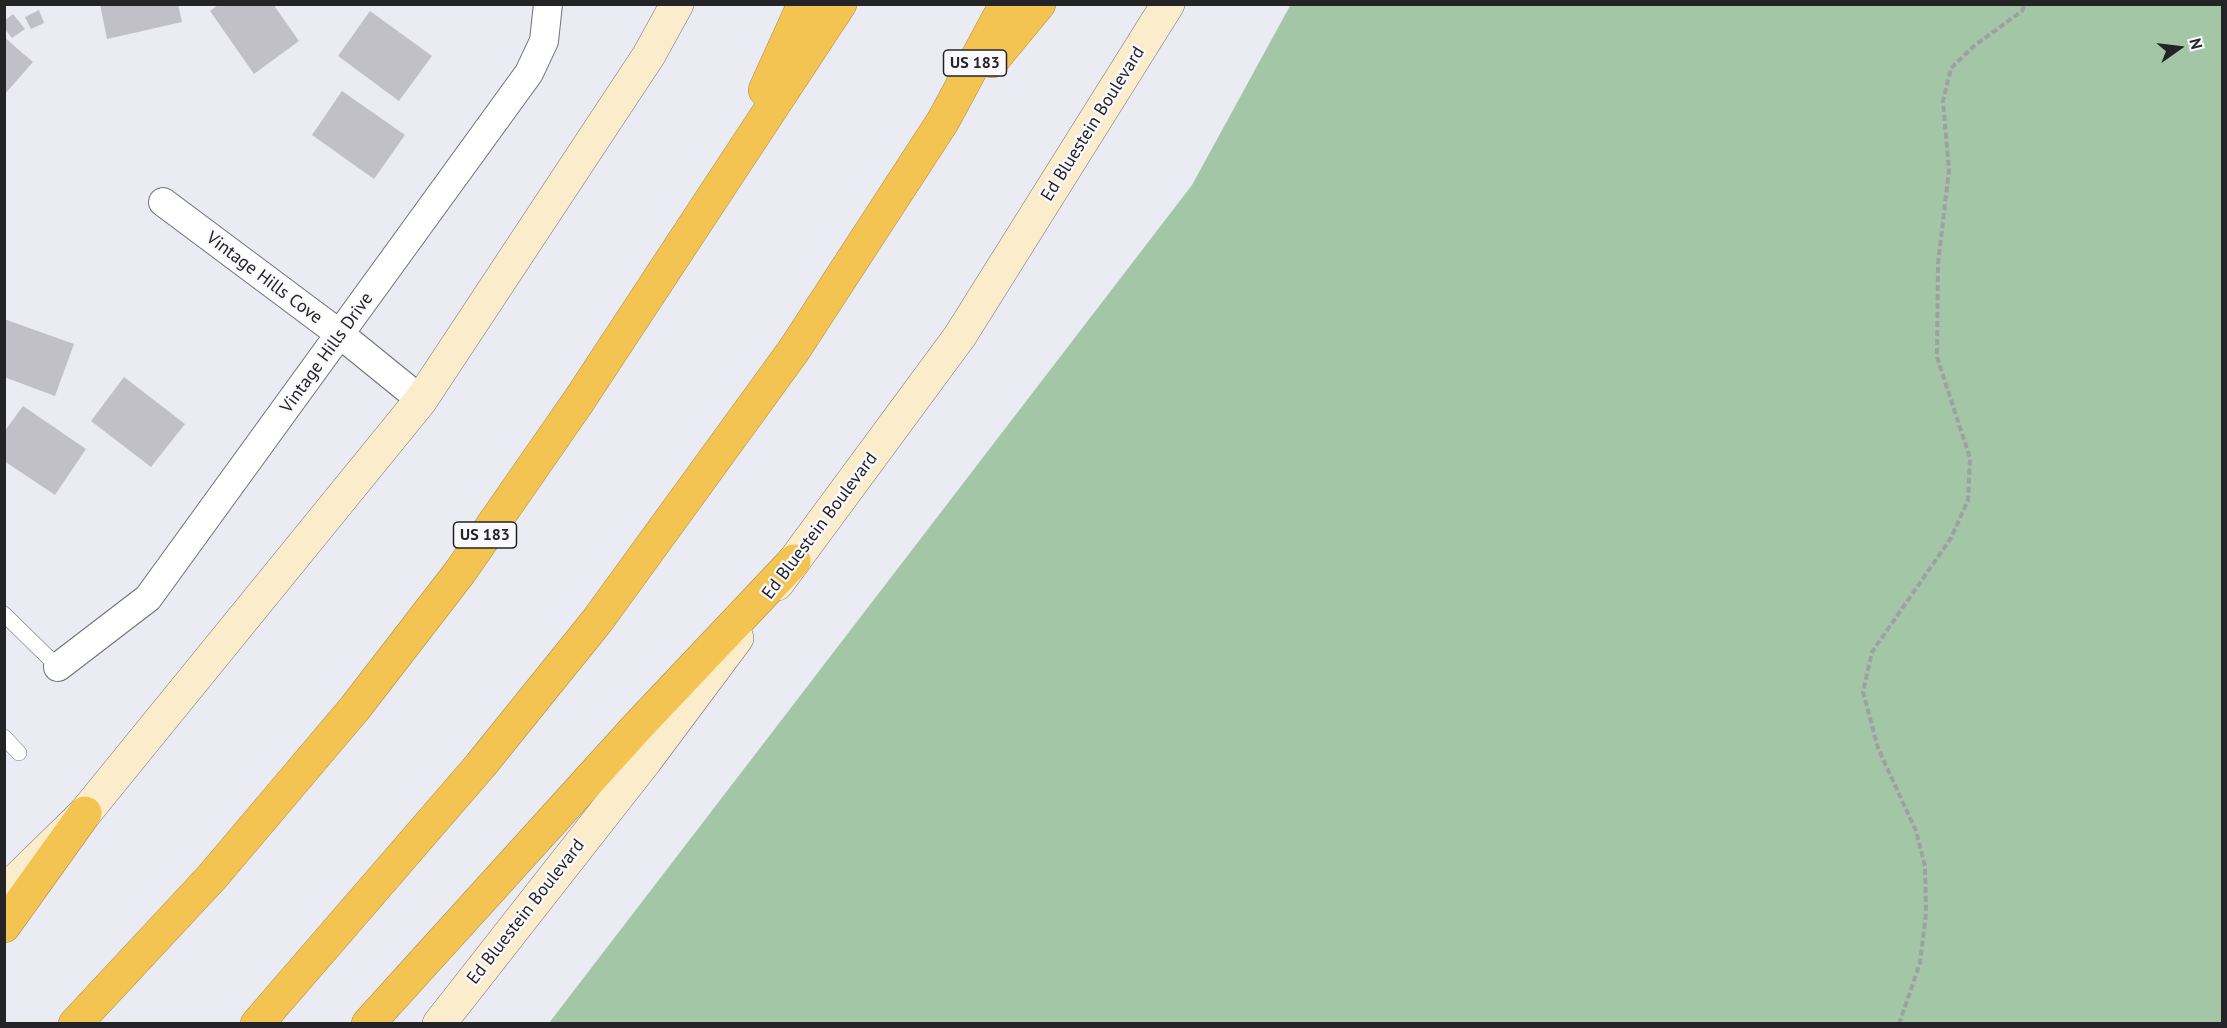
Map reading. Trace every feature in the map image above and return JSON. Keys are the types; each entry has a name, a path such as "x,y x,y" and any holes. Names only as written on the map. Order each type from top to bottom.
{"highway":[{"path":"719,190 804,4"},
{"name":"US 183","path":"75,1023 212,877 355,708 460,572 578,402 840,4"},
{"name":"US 183","path":"256,1023 480,766 597,621 794,350 944,121 1006,4"},
{"path":"944,121 1039,4"},
{"path":"368,1023 638,726 794,561"},
{"path":"4,926 86,813"}],"main road":[{"path":"4,892 86,813 421,400 649,55 677,4"},
{"name":"Ed Bluestein Boulevard","path":"439,1023 646,760 960,336 1168,4"}],"street":[{"name":"Vintage Hills Drive","path":"58,667 148,598 529,73 544,41 548,4"},
{"name":"Vintage Hills Cove","path":"163,202 341,335 421,400"}],"lane":[{"path":"4,614 58,667"},
{"path":"4,737 20,753"}],"path":[{"path":"1899,1023 1920,963 1926,913 1925,866 1916,831 1878,748 1863,692 1872,652 1951,538 1968,500 1970,458 1937,357 1938,264 1949,170 1943,100 1951,68 1974,46 2022,11 2025,4"}],"green space":[{"path":"1291,4 2222,5 2222,1023 549,1023 1192,185"}],"building":[{"path":"100,4 178,4 182,22 107,39"},
{"path":"219,4 273,4 299,41 254,74 210,11"},
{"path":"39,10 44,23 31,29 25,17"},
{"path":"370,11 432,56 399,101 338,56"},
{"path":"13,14 25,29 12,38 4,28 4,21"},
{"path":"4,37 33,62 4,95"},
{"path":"342,91 405,135 374,179 312,135"},
{"path":"4,319 74,344 55,396 4,377"},
{"path":"124,377 185,424 151,467 91,421"},
{"path":"23,406 86,449 55,495 4,461 4,432"}]}
